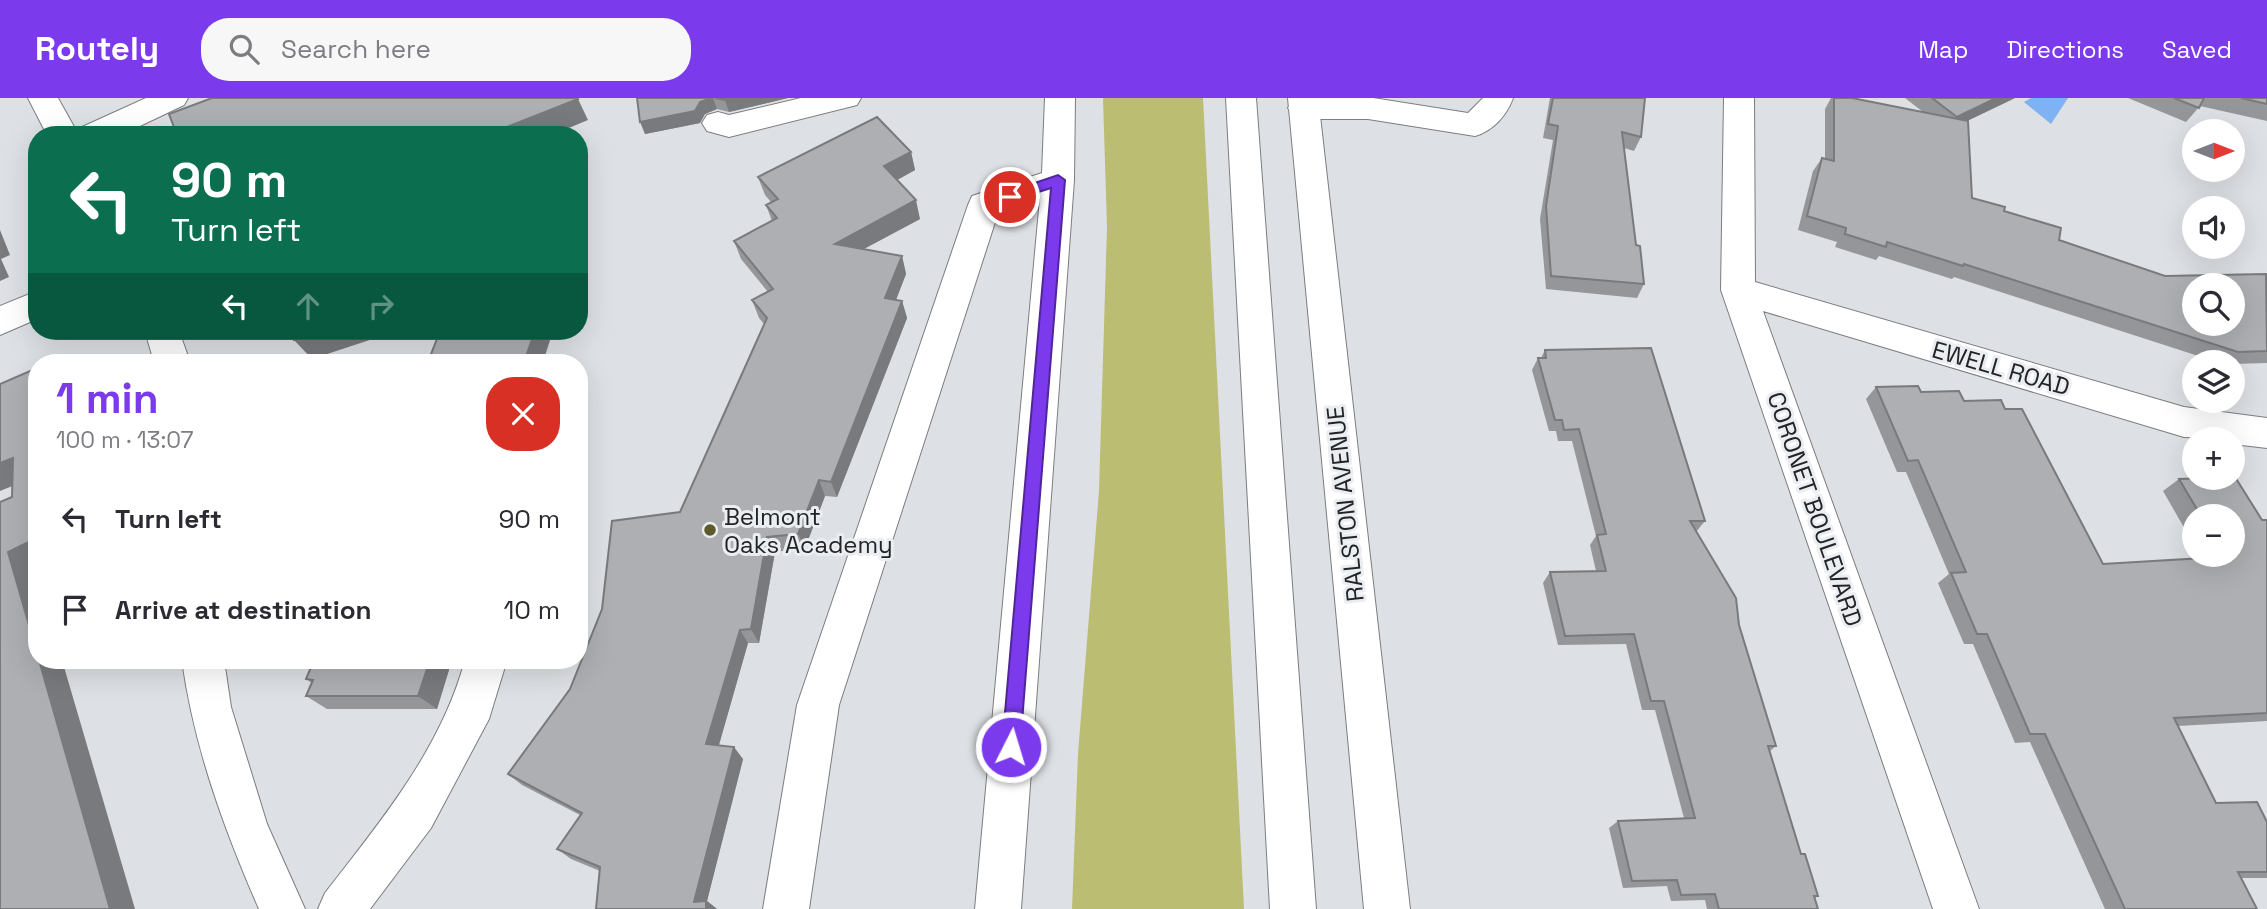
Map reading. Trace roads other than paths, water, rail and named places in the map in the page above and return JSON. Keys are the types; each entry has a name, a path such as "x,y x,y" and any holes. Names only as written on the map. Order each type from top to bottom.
{"street":[{"path":"43,98 58,126"},
{"path":"112,126 173,98"},
{"path":"718,123 729,126 741,124 846,98"},
{"path":"998,909 1058,180 1060,98"},
{"path":"1241,98 1293,909"},
{"path":"1304,103 1368,108 1475,125 1496,106 1498,98"},
{"name":"CORONET BOULEVARD","path":"1739,98 1738,290 1956,909"},
{"name":"RALSTON AVENUE","path":"1304,103 1387,909"},
{"path":"786,909 818,705 984,205 1058,180"},
{"name":"EWELL ROAD","path":"1738,290 2184,422 2267,433"},
{"path":"0,321 28,308"},
{"path":"205,669 211,707 246,828 282,909"},
{"path":"341,909 415,813 474,705 484,669"}],"water":[{"path":"2031,98 2068,98 2051,124 2024,102"}],"place":[{"name":"Belmont Oaks Academy","path":"710,530"}]}
